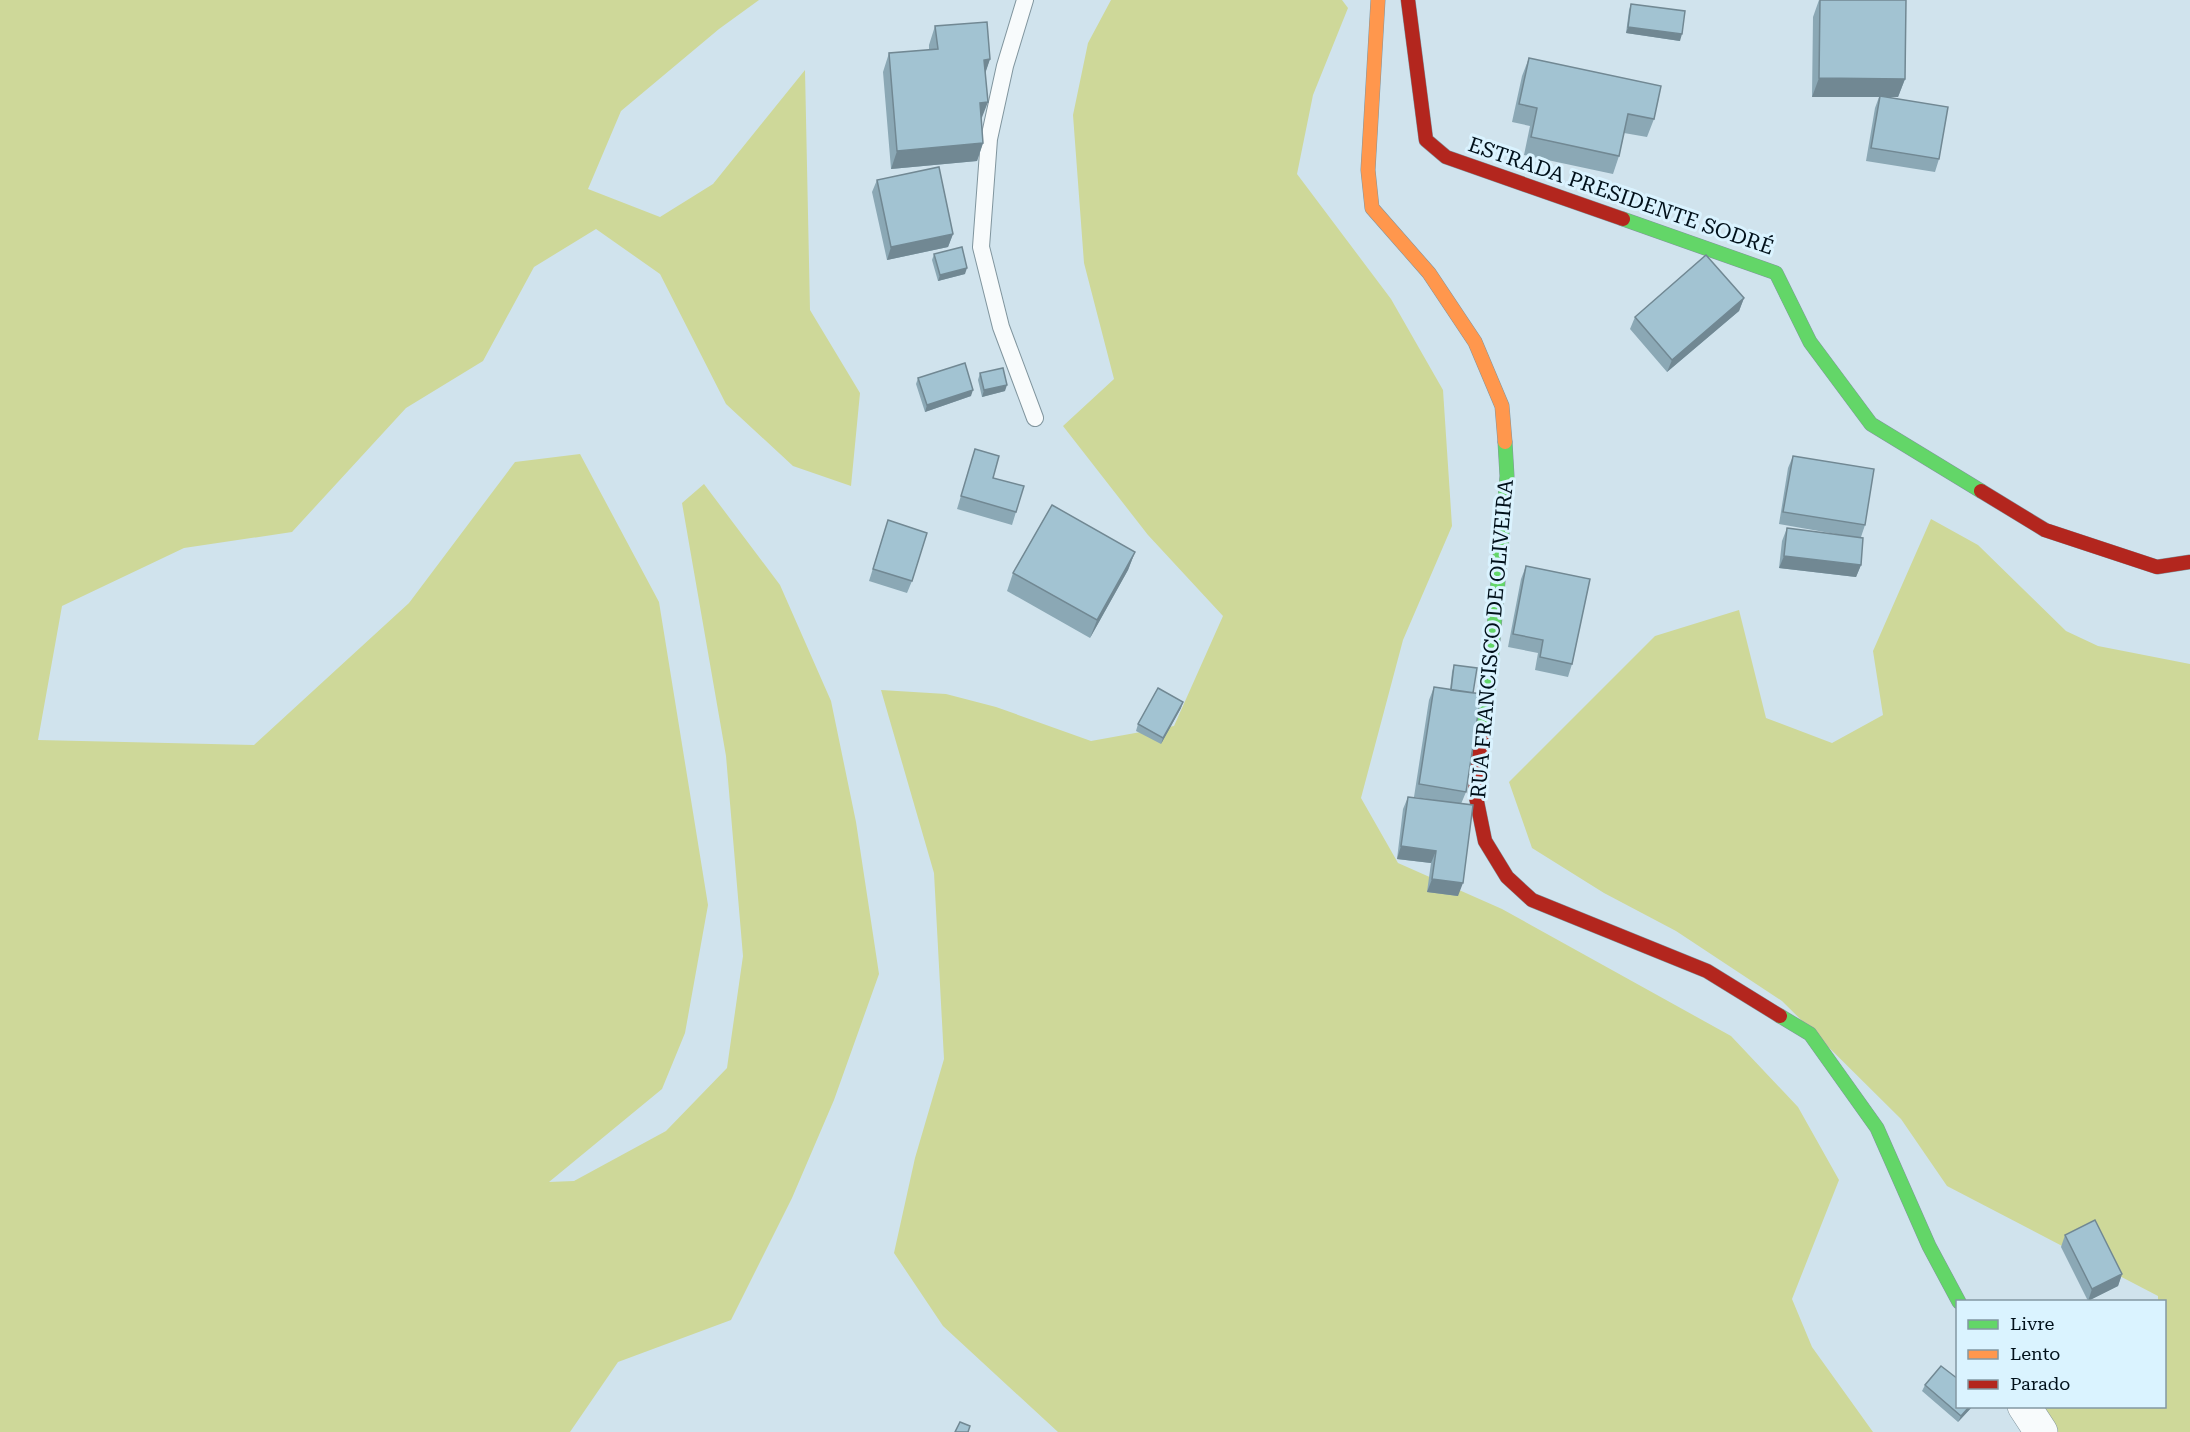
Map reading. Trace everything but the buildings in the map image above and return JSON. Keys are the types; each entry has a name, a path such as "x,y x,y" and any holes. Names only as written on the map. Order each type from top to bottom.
{"street":[{"name":"RUA FRANCISCO DE OLIVEIRA","path":"1378,0 1368,170 1372,208 1429,273 1475,342 1502,406 1507,476 1490,675 1475,792 1485,841 1507,877 1532,900 1707,971 1810,1034 1877,1128 1929,1246 1958,1300"},
{"name":"ESTRADA PRESIDENTE SODRÉ","path":"1408,0 1426,140 1446,157 1776,273 1810,342 1871,424 2045,530 2157,567 2190,562"},
{"path":"2025,1408 2041,1432"}],"lane":[{"path":"1025,0 1005,66 989,139 981,247 1001,327 1035,418"}],"green space":[{"path":"0,0 759,0 719,29 621,111 588,189 660,217 713,184 805,70 810,310 860,393 851,486 793,466 726,404 660,274 596,229 534,267 483,361 406,408 292,532 184,548 62,606 38,740 254,745 409,603 515,462 580,454 659,602 708,905 685,1033 662,1089 549,1182 574,1181 666,1131 727,1068 743,956 726,756 682,503 704,484 780,585 831,701 856,822 879,974 834,1100 792,1198 731,1320 618,1362 570,1432 0,1432"},
{"path":"1111,0 1342,0 1348,8 1313,95 1297,174 1391,299 1443,390 1452,526 1403,640 1361,798 1398,863 1502,909 1731,1036 1798,1107 1839,1180 1792,1299 1812,1347 1873,1432 1058,1432 943,1326 894,1253 915,1158 944,1059 934,873 881,690 946,694 996,707 1091,741 1174,726 1223,616 1148,535 1063,426 1114,379 1084,263 1073,115 1088,43"},
{"path":"1931,519 1978,545 2066,631 2098,646 2190,664 2190,1432 2045,1432 2033,1408 2166,1408 2166,1300 2158,1300 2158,1296 1947,1186 1901,1119 1782,1001 1676,931 1604,893 1532,848 1509,782 1655,636 1739,610 1766,718 1832,743 1883,715 1873,651"}],"traffic: fast":[{"path":"1623,219 1776,273 1810,342 1871,424 1981,491"},
{"path":"1482,735 1490,675 1507,476 1505,442"},
{"path":"1780,1016 1810,1034 1877,1128 1929,1246 1958,1300"}],"traffic: slow":[{"path":"1378,0 1368,170 1372,208 1429,273 1475,342 1502,406 1505,442"}],"traffic: jam":[{"path":"1408,0 1426,140 1446,157 1623,219"},
{"path":"1981,491 2045,530 2157,567 2190,562"},
{"path":"1482,735 1475,792 1485,841 1507,877 1532,900 1707,971 1780,1016"}]}
